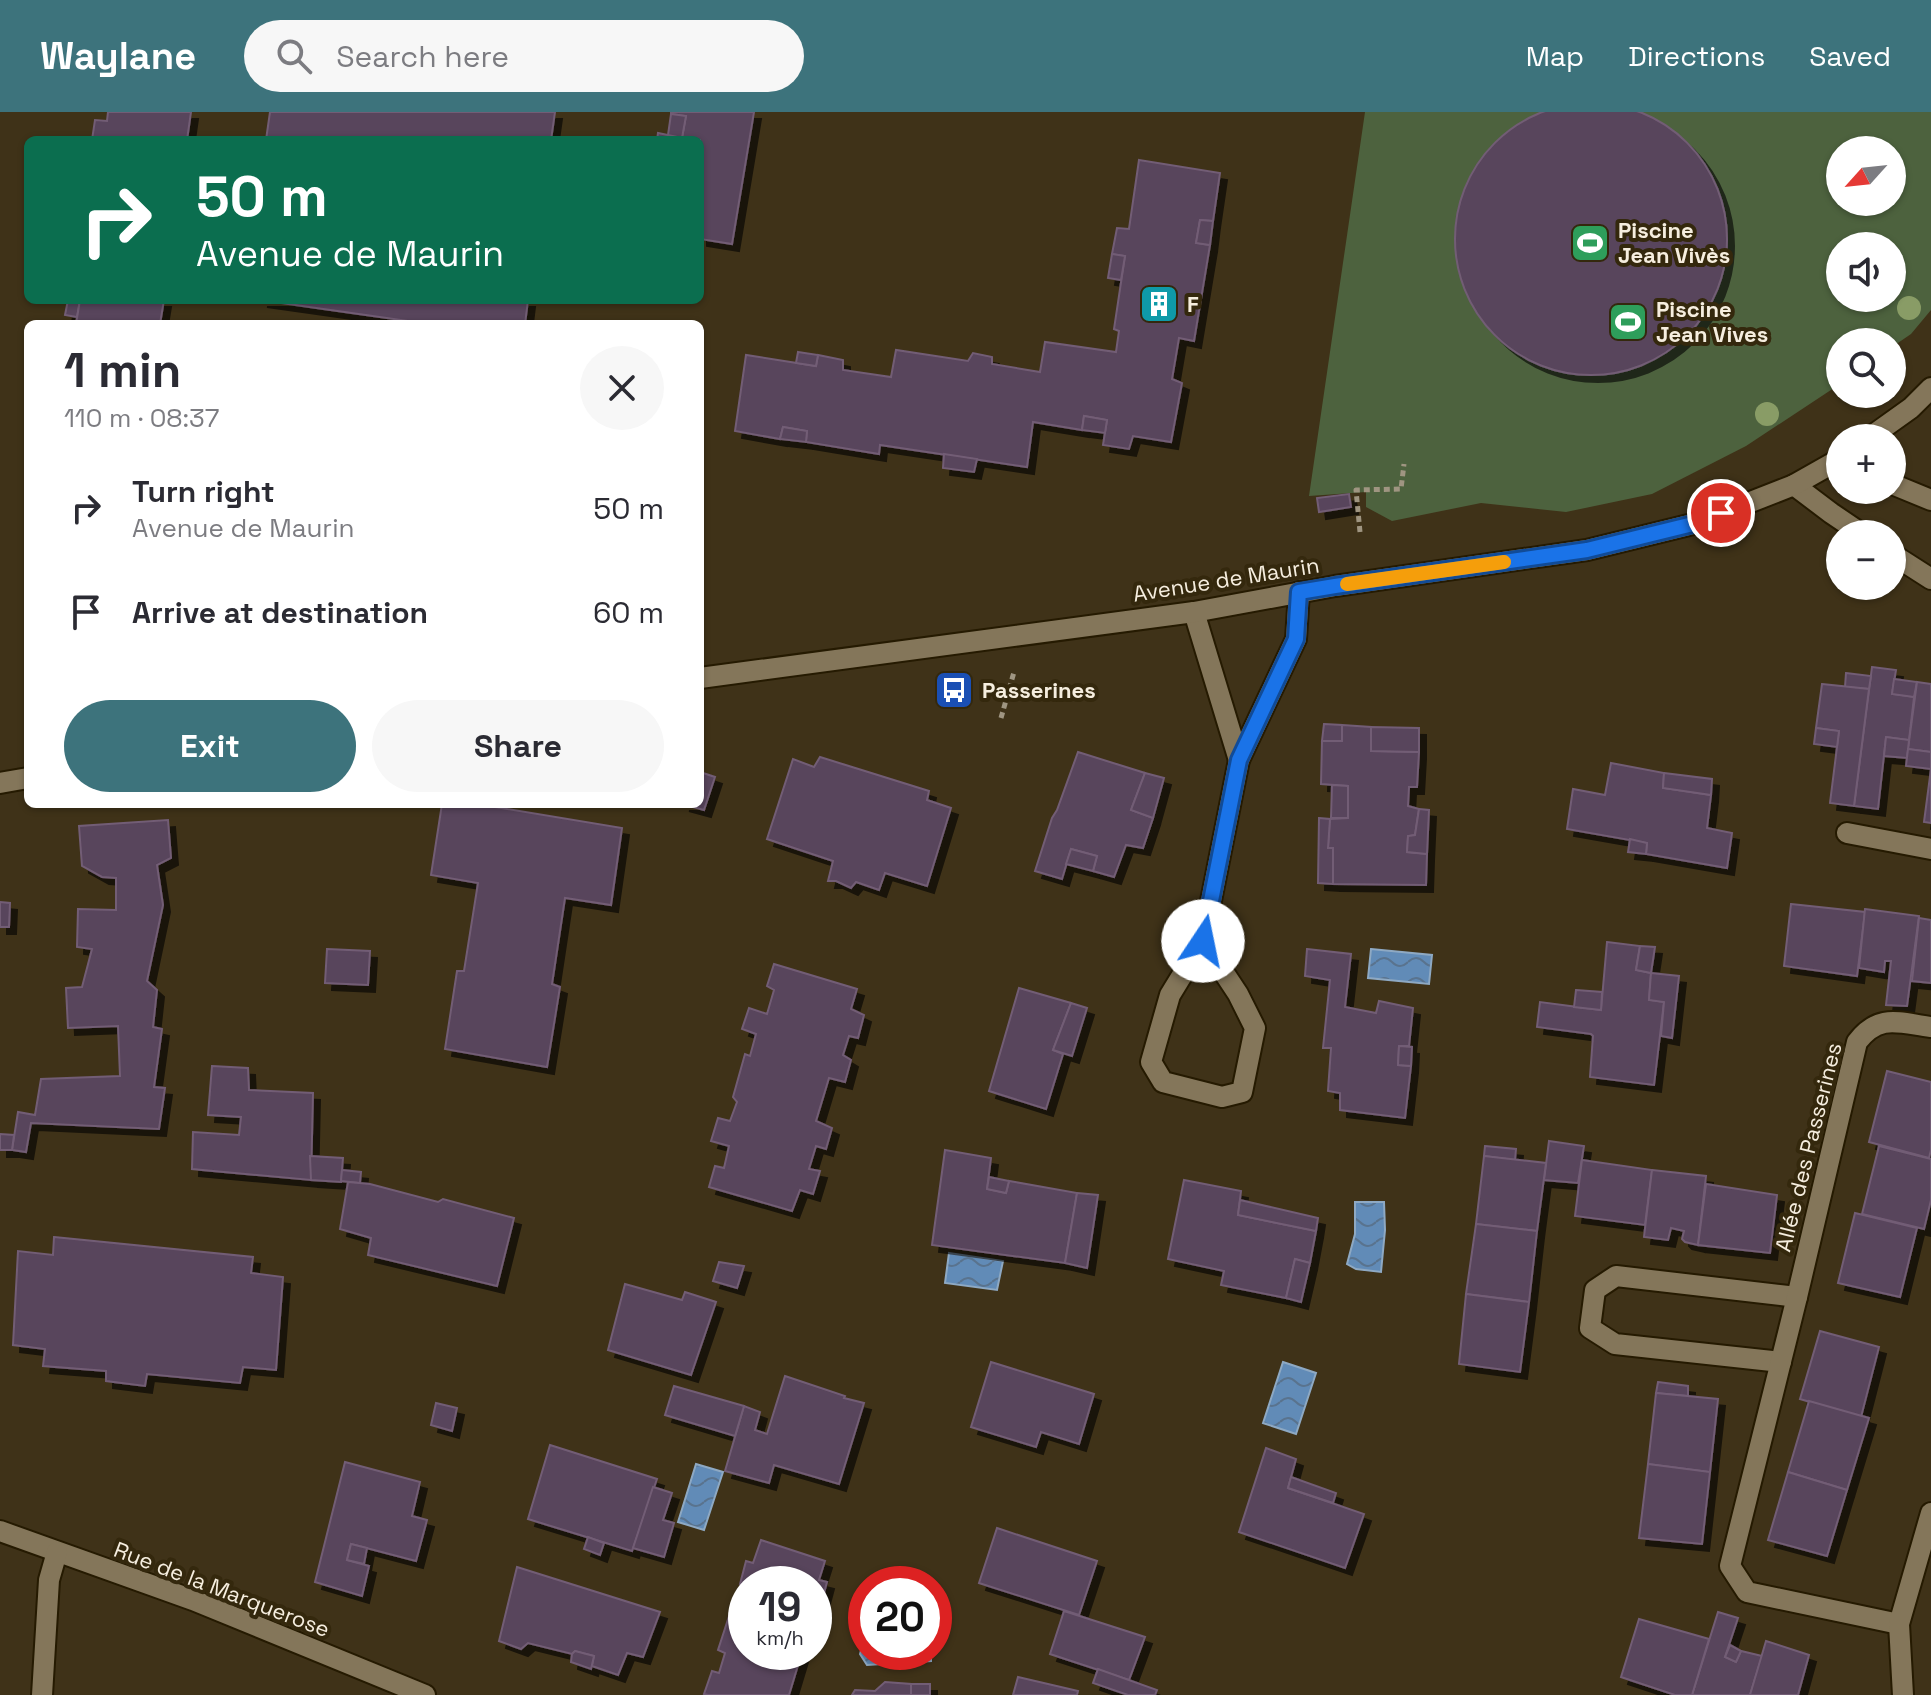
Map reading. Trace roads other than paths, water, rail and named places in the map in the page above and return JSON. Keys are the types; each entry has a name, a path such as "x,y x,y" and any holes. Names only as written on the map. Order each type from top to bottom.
{"street":[{"path":"1889,424 1930,394"},
{"name":"Avenue de Maurin","path":"704,677 1194,612 1335,586 1587,550 1697,523 1794,485 1826,467"},
{"path":"1794,485 1843,520"},
{"path":"1906,490 1931,500"},
{"path":"1906,563 1931,579"},
{"path":"1203,941 1238,994 1255,1028 1242,1092 1222,1097 1163,1082 1151,1062 1170,995 1203,941 1239,760 1296,639 1299,592"},
{"path":"1194,612 1239,760"},
{"path":"0,783 24,779"},
{"path":"1847,833 1931,849"},
{"name":"Allée des Passerines","path":"1899,1624 1747,1592 1730,1566 1857,1042 1866,1029 1884,1022 1931,1027"},
{"path":"1781,1362 1615,1344 1590,1328 1595,1290 1616,1276 1797,1297"},
{"path":"1903,1695 1899,1624 1931,1513"},
{"name":"Rue de la Marquerose","path":"0,1531 193,1600 425,1695"},
{"path":"42,1695 49,1580 57,1552"}],"water":[{"path":"1371,949 1432,955 1429,984 1368,978"},
{"path":"1355,1202 1384,1202 1381,1272 1356,1269 1347,1264 1355,1234"},
{"path":"949,1253 1003,1261 997,1290 945,1283"},
{"path":"1283,1362 1316,1373 1296,1434 1263,1423"},
{"path":"696,1464 723,1472 704,1530 678,1522"}],"place":[{"name":"Piscine Jean Vivès","path":"1590,243"},
{"name":"F","path":"1159,304"},
{"name":"Piscine Jean Vives","path":"1628,322"},
{"name":"Passerines","path":"954,690"}]}
